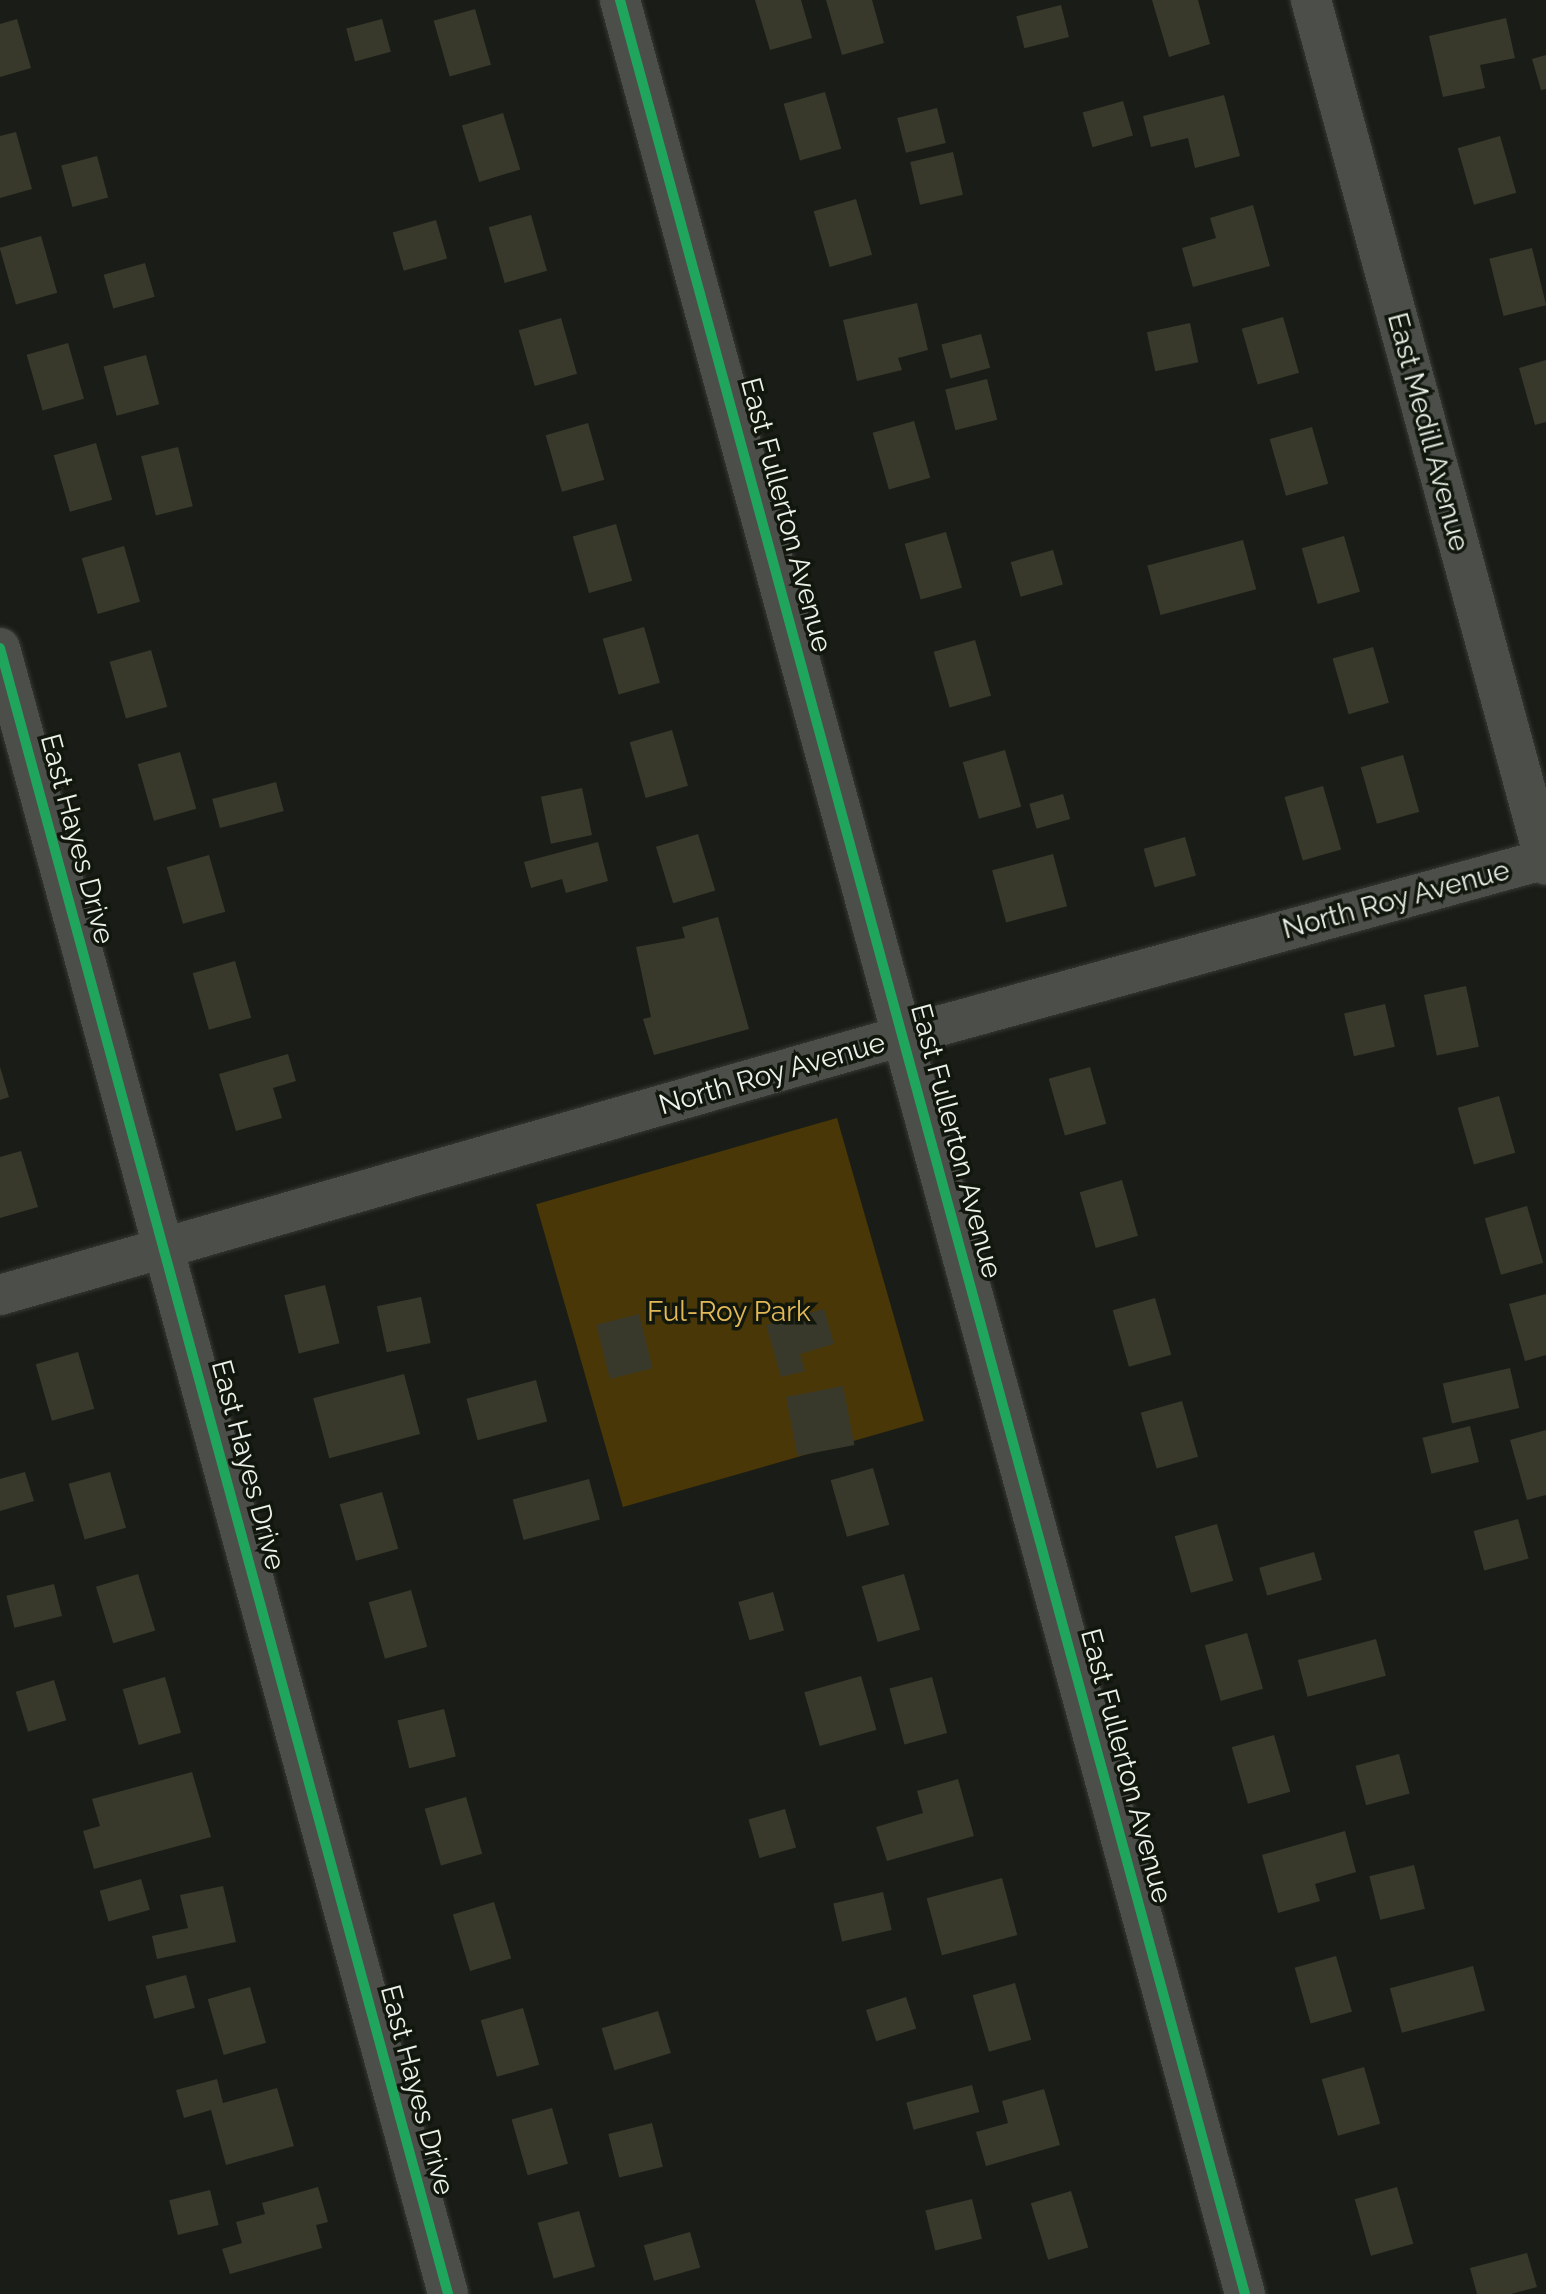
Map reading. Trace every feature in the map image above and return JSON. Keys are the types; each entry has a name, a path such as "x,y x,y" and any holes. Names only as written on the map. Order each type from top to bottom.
{"street":[{"name":"East Fullerton Avenue","path":"620,0 1245,2294"},
{"name":"East Medill Avenue","path":"1311,0 1546,861"},
{"name":"East Hayes Drive","path":"0,648 448,2294"},
{"name":"North Roy Avenue","path":"0,1295 902,1036 1546,861"}],"green space":[{"name":"Ful-Roy Park","path":"837,1118 924,1421 623,1507 536,1204"}],"building":[{"path":"755,0 801,0 812,38 770,50"},
{"path":"826,0 872,0 884,43 842,55"},
{"path":"1152,0 1198,0 1210,44 1169,57"},
{"path":"1061,5 1069,37 1024,48 1016,16"},
{"path":"475,9 491,65 450,77 434,21"},
{"path":"1506,18 1515,58 1480,65 1485,88 1443,97 1429,36"},
{"path":"17,19 31,68 0,77 0,24"},
{"path":"382,19 391,52 355,61 346,29"},
{"path":"1546,55 1546,89 1541,90 1532,59"},
{"path":"825,92 841,149 800,161 784,104"},
{"path":"1224,95 1240,156 1195,168 1188,138 1151,147 1143,116"},
{"path":"1123,101 1133,136 1093,147 1083,113"},
{"path":"937,108 946,143 906,153 897,118"},
{"path":"503,113 520,169 479,182 462,126"},
{"path":"16,132 32,189 0,198 0,136"},
{"path":"1500,136 1516,193 1474,205 1458,148"},
{"path":"953,152 963,195 920,205 910,162"},
{"path":"97,156 108,198 72,207 61,166"},
{"path":"856,199 872,255 830,267 814,211"},
{"path":"1253,205 1270,266 1193,287 1182,248 1216,238 1210,218"},
{"path":"531,215 547,271 505,283 489,227"},
{"path":"436,220 447,258 404,271 393,232"},
{"path":"41,236 57,293 16,305 0,248"},
{"path":"1532,248 1546,305 1504,316 1489,259"},
{"path":"145,263 155,297 113,308 104,275"},
{"path":"917,303 928,350 898,358 902,370 857,381 843,320"},
{"path":"1283,317 1299,373 1258,385 1242,329"},
{"path":"561,318 577,374 535,386 519,330"},
{"path":"1190,323 1198,362 1155,371 1147,332"},
{"path":"981,334 990,368 950,378 941,345"},
{"path":"68,343 84,399 43,411 27,355"},
{"path":"146,355 159,404 117,416 103,366"},
{"path":"1546,360 1546,422 1535,425 1519,368"},
{"path":"987,379 997,420 955,430 945,389"},
{"path":"914,421 930,478 889,490 873,433"},
{"path":"588,423 604,480 562,492 546,435"},
{"path":"1312,427 1328,484 1286,496 1270,439"},
{"path":"96,443 112,500 70,512 54,455"},
{"path":"178,447 193,506 156,515 141,456"},
{"path":"616,524 632,581 589,593 573,536"},
{"path":"946,532 962,588 921,600 905,544"},
{"path":"1344,536 1360,592 1318,604 1302,548"},
{"path":"1243,540 1256,589 1161,615 1147,566"},
{"path":"124,546 140,602 98,614 82,558"},
{"path":"1053,550 1063,585 1021,597 1011,562"},
{"path":"644,627 660,683 619,695 603,639"},
{"path":"975,640 991,696 950,708 934,652"},
{"path":"1373,647 1389,703 1349,714 1333,659"},
{"path":"151,650 167,707 126,719 110,662"},
{"path":"672,730 688,786 646,798 630,742"},
{"path":"1005,750 1021,807 979,819 963,762"},
{"path":"180,752 196,809 154,821 138,764"},
{"path":"1403,755 1419,812 1377,824 1361,767"},
{"path":"276,782 284,811 220,828 212,799"},
{"path":"1323,786 1341,849 1303,860 1285,797"},
{"path":"582,788 592,835 551,844 541,797"},
{"path":"1063,794 1070,819 1037,829 1029,804"},
{"path":"698,834 715,890 673,903 656,847"},
{"path":"1185,837 1196,875 1155,887 1144,849"},
{"path":"598,842 608,881 566,893 562,879 531,888 524,862"},
{"path":"1053,854 1067,906 1006,922 992,870"},
{"path":"209,855 225,912 183,924 167,867"},
{"path":"718,917 749,1029 654,1055 643,1019 651,1017 636,947 685,938 682,927"},
{"path":"235,961 251,1018 209,1030 193,973"},
{"path":"1466,986 1479,1047 1437,1056 1424,995"},
{"path":"1385,1004 1395,1047 1354,1056 1344,1013"},
{"path":"288,1054 296,1081 273,1088 282,1118 236,1131 219,1074"},
{"path":"0,1067 9,1097 0,1100"},
{"path":"1090,1067 1106,1124 1065,1136 1049,1079"},
{"path":"1499,1096 1515,1153 1474,1165 1458,1108"},
{"path":"21,1151 38,1207 0,1218 0,1157"},
{"path":"1122,1180 1138,1236 1096,1248 1080,1192"},
{"path":"1527,1206 1543,1263 1501,1275 1485,1218"},
{"path":"325,1285 340,1343 299,1353 284,1295"},
{"path":"1546,1294 1546,1355 1525,1361 1509,1304"},
{"path":"421,1297 431,1343 387,1352 377,1306"},
{"path":"1155,1298 1171,1355 1129,1367 1113,1310"},
{"path":"824,1309 834,1344 800,1354 805,1371 781,1377 766,1325"},
{"path":"639,1314 653,1368 610,1379 596,1325"},
{"path":"78,1352 94,1409 52,1421 36,1364"},
{"path":"1510,1368 1519,1408 1452,1423 1443,1384"},
{"path":"404,1374 420,1434 329,1458 313,1398"},
{"path":"536,1380 547,1422 478,1440 466,1399"},
{"path":"843,1386 854,1445 798,1456 786,1397"},
{"path":"1182,1401 1198,1457 1157,1469 1141,1413"},
{"path":"1470,1426 1479,1462 1431,1474 1422,1438"},
{"path":"1546,1430 1546,1495 1527,1500 1510,1440"},
{"path":"873,1468 889,1525 847,1537 831,1480"},
{"path":"25,1472 34,1501 0,1511 0,1479"},
{"path":"110,1472 126,1528 85,1540 69,1484"},
{"path":"589,1479 600,1520 524,1540 513,1499"},
{"path":"382,1492 398,1549 356,1561 340,1504"},
{"path":"1518,1519 1529,1559 1484,1571 1474,1531"},
{"path":"1217,1524 1233,1581 1191,1593 1175,1536"},
{"path":"1314,1552 1322,1580 1267,1596 1259,1568"},
{"path":"138,1574 155,1630 113,1643 96,1587"},
{"path":"904,1574 920,1630 878,1642 862,1586"},
{"path":"54,1584 62,1616 14,1628 6,1596"},
{"path":"411,1590 427,1647 385,1659 369,1602"},
{"path":"773,1592 784,1630 749,1640 738,1602"},
{"path":"1247,1633 1263,1689 1221,1701 1205,1645"},
{"path":"1376,1639 1386,1676 1308,1697 1298,1660"},
{"path":"861,1676 876,1730 820,1746 804,1692"},
{"path":"165,1677 181,1733 139,1745 123,1689"},
{"path":"932,1677 947,1733 905,1744 889,1688"},
{"path":"54,1680 66,1720 28,1732 16,1692"},
{"path":"444,1709 456,1757 409,1768 397,1721"},
{"path":"1274,1735 1290,1792 1248,1804 1232,1747"},
{"path":"1399,1754 1410,1794 1366,1805 1356,1766"},
{"path":"192,1772 211,1837 94,1869 83,1831 100,1826 92,1799"},
{"path":"958,1779 974,1836 887,1861 876,1827 923,1813 917,1791"},
{"path":"466,1797 482,1854 441,1866 425,1809"},
{"path":"785,1809 796,1847 759,1858 748,1819"},
{"path":"1345,1831 1356,1872 1315,1884 1320,1901 1278,1913 1262,1855"},
{"path":"1414,1865 1425,1909 1380,1920 1369,1876"},
{"path":"1002,1878 1017,1935 942,1955 927,1898"},
{"path":"141,1879 150,1910 108,1922 100,1891"},
{"path":"223,1886 236,1942 157,1959 152,1936 188,1928 180,1895"},
{"path":"883,1892 892,1930 842,1941 833,1903"},
{"path":"494,1902 511,1958 470,1971 453,1915"},
{"path":"1336,1956 1352,2012 1311,2024 1295,1968"},
{"path":"1473,1966 1485,2010 1402,2033 1390,1988"},
{"path":"186,1975 195,2008 154,2019 145,1986"},
{"path":"1015,1983 1031,2040 989,2052 973,1995"},
{"path":"250,1987 266,2043 224,2055 208,1999"},
{"path":"906,1997 916,2028 876,2041 866,2010"},
{"path":"523,2008 539,2065 497,2077 481,2020"},
{"path":"658,2011 671,2053 614,2070 602,2028"},
{"path":"1364,2067 1380,2124 1338,2136 1322,2079"},
{"path":"217,2079 223,2103 277,2088 294,2146 226,2165 211,2110 184,2118 176,2090"},
{"path":"972,2085 979,2112 914,2130 906,2103"},
{"path":"1044,2089 1060,2145 986,2166 976,2132 1008,2123 1002,2101"},
{"path":"552,2108 568,2164 528,2175 512,2120"},
{"path":"652,2123 663,2167 619,2178 608,2134"},
{"path":"318,2187 328,2222 316,2225 322,2248 230,2274 222,2249 242,2243 236,2222 265,2214 262,2203"},
{"path":"1397,2187 1413,2244 1371,2256 1355,2199"},
{"path":"210,2190 219,2225 178,2235 169,2200"},
{"path":"1071,2191 1088,2247 1048,2260 1031,2203"},
{"path":"972,2199 982,2239 935,2250 925,2211"},
{"path":"579,2211 595,2267 554,2279 538,2223"},
{"path":"690,2232 700,2268 654,2281 644,2245"},
{"path":"1527,2253 1537,2287 1511,2294 1477,2294 1470,2268"}],"cycle path":[{"path":"620,0 1245,2294"},
{"path":"0,648 448,2294"}]}
